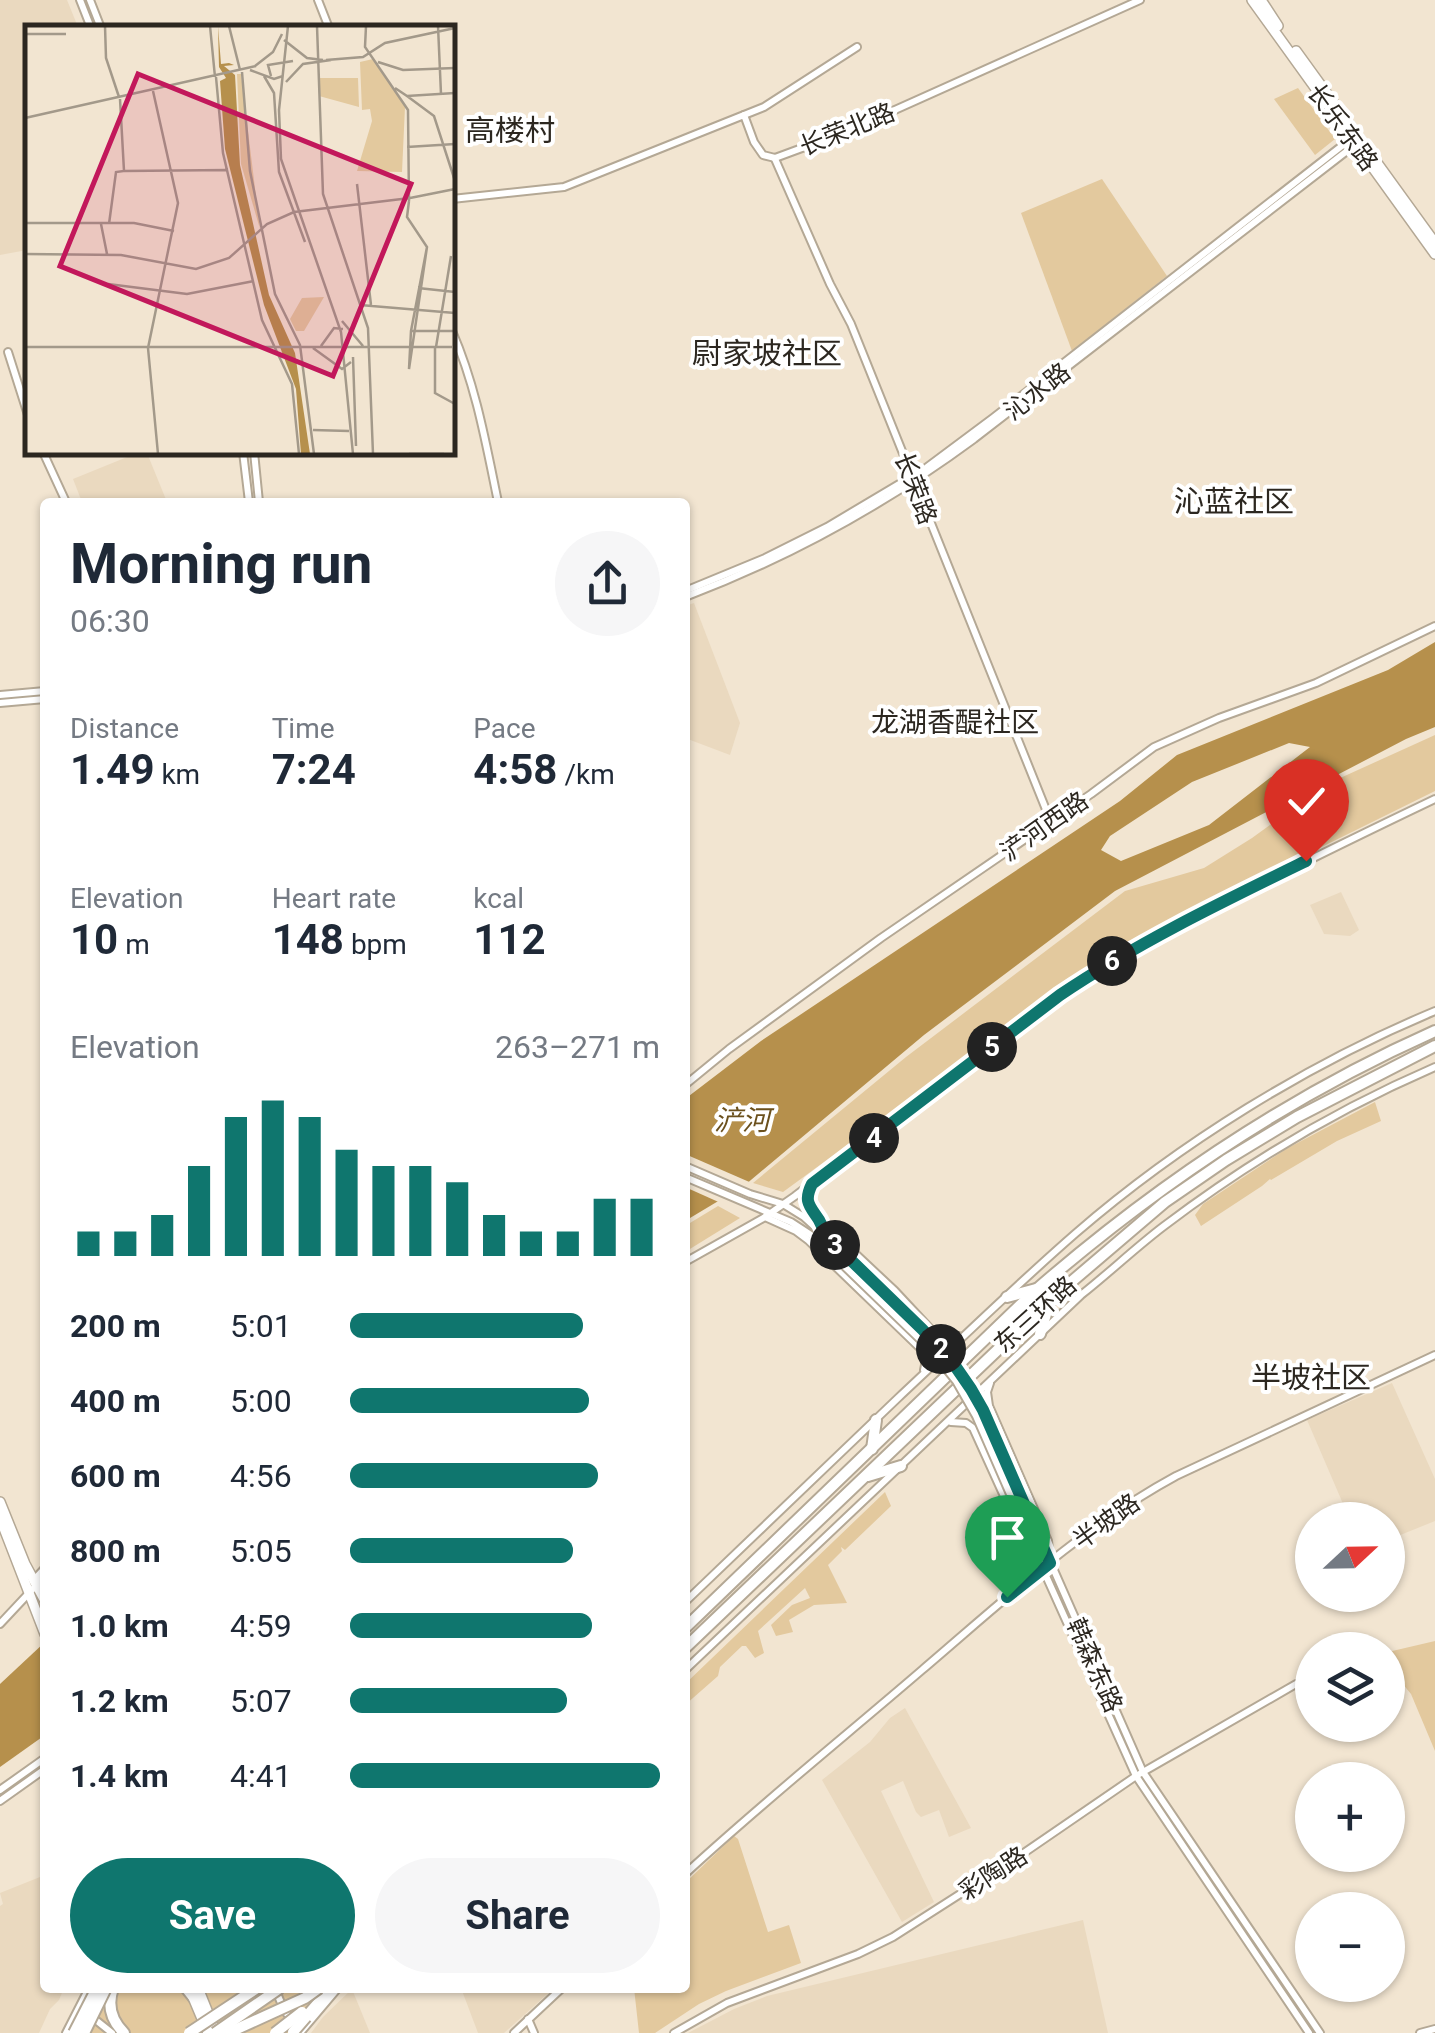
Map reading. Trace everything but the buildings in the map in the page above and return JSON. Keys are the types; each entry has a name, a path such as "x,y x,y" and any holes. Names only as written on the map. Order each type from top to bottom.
{"highway":[{"name":"东三环路","path":"690,1623 1036,1289 1094,1240 1192,1166 1292,1104 1435,1031"},
{"name":"东三环路","path":"690,1643 1050,1300 1165,1202 1328,1099 1435,1046"},
{"path":"1007,1297 1036,1289"},
{"path":"1040,1334 1050,1300"},
{"path":"872,1449 876,1420"},
{"path":"862,1478 901,1466"},
{"path":"74,2033 94,1993"},
{"path":"84,2033 107,1993"},
{"path":"110,1993 110,2009 124,2033"},
{"path":"202,2032 243,1993"},
{"path":"231,2005 249,1993"},
{"path":"202,2032 269,1993"},
{"path":"228,2033 312,1993"},
{"path":"275,2033 327,1993"},
{"path":"297,2032 304,2014"}],"main road":[{"path":"80,0 90,25"},
{"path":"90,0 100,25"},
{"path":"318,0 328,25"},
{"name":"长荣北路","path":"744,116 754,142 764,155 774,158 848,131 1140,0"},
{"name":"长乐东路","path":"1252,0 1435,243"},
{"name":"长乐东路","path":"1261,0 1435,254"},
{"path":"455,199 564,187 764,107 857,47"},
{"name":"沁水路","path":"690,592 793,552 913,480 1356,139"},
{"name":"长荣路","path":"774,158 851,324 1051,822"},
{"path":"455,338 474,392 497,498"},
{"path":"8,353 25,406"},
{"path":"44,455 64,498"},
{"path":"244,455 249,498"},
{"path":"254,455 259,498"},
{"name":"浐河西路","path":"690,1081 881,938 1141,756 1219,718 1316,684 1435,626"},
{"path":"0,695 40,691"},
{"path":"0,703 40,699"},
{"path":"690,1259 768,1215 812,1184 1099,968 1435,798"},
{"path":"690,1597 1076,1232 1201,1139 1280,1090 1435,1012"},
{"path":"690,1665 1127,1255 1242,1172 1342,1113 1435,1067"},
{"name":"韩森东路","path":"690,1168 783,1204 804,1217 917,1334 956,1380 976,1416 1033,1547 1047,1566"},
{"name":"韩森东路","path":"690,1179 791,1222 843,1258 951,1360 983,1410 1042,1543 1047,1566 1140,1774 1309,2033"},
{"path":"812,1184 807,1194 808,1205 820,1221 943,1339 951,1340 974,1328"},
{"path":"768,1215 808,1240 920,1348 926,1366 916,1382"},
{"path":"820,1221 826,1236 838,1239"},
{"name":"半坡路","path":"690,1869 782,1786 1102,1522 1176,1476 1435,1355"},
{"path":"991,1380 988,1406 1048,1540 1047,1566"},
{"path":"945,1424 960,1421 972,1428 1028,1549 1047,1566"},
{"path":"0,1502 25,1564 40,1621"},
{"path":"0,1518 40,1595"},
{"path":"0,1624 40,1575"},
{"path":"32,1585 40,1579"},
{"name":"彩陶路","path":"674,2033 726,2003 893,1938 1140,1774 1295,1685"},
{"path":"0,1790 40,1762"},
{"path":"0,1801 40,1773"},
{"name":"韩森东路","path":"1140,1774 1320,2033"},
{"path":"66,2033 86,1993"},
{"path":"193,1993 202,2032"},
{"path":"280,1993 297,2032 328,1993"},
{"path":"514,2033 557,1993"},
{"path":"78,2010 112,2033"},
{"path":"528,2019 534,2033"},
{"path":"1420,2033 1435,2030"}],"shaded area":[{"path":"0,0 67,0 77,25 25,25 25,250 0,255"},
{"path":"1298,88 1335,139 1315,155 1274,99"},
{"path":"1102,179 1167,276 1072,351 1021,213"},
{"path":"132,455 148,455 165,498 80,498 73,479"},
{"path":"694,603 740,723 730,755 690,740 690,604"},
{"path":"1435,735 1435,791 1096,963 783,1192 753,1183 906,1057 1125,891 1204,868 1327,784"},
{"path":"1341,892 1359,930 1350,936 1324,934 1310,905"},
{"path":"1375,1102 1381,1121 1270,1179 1201,1226 1195,1215 1203,1204 1286,1149"},
{"path":"718,1206 740,1218 690,1249 690,1223"},
{"path":"1392,1383 1435,1479 1435,1521 1405,1533 1405,1502 1342,1502 1307,1420"},
{"path":"885,1492 891,1506 845,1550 841,1547 842,1551 828,1565 847,1603 814,1605 789,1620 793,1632 776,1636 771,1625 792,1605 810,1598 805,1588 758,1631 764,1653 755,1658 742,1646 720,1667 718,1676 690,1701 690,1679"},
{"path":"1435,1641 1435,1751 1405,1687 1405,1648"},
{"path":"905,1708 971,1828 949,1837 939,1810 921,1817 916,1812 903,1781 881,1791 934,1902 902,1922 822,1780"},
{"path":"734,1836 738,1839 768,1932 789,1925 801,1963 726,1991 655,2033 639,2033 635,1993 690,1993 690,1878"},
{"path":"40,1877 40,1993 62,1993 39,2033 0,2033 0,1893"},
{"path":"1083,1920 1108,2033 688,2033 767,1996"},
{"path":"97,1993 323,1993 290,2033 77,2033"},
{"path":"348,1993 354,1993 370,2033 311,2033"},
{"path":"463,1993 548,1993 504,2033 478,2033"}],"water":[{"name":"浐河","path":"1435,642 1435,727 1115,891 924,1035 745,1185 690,1218 690,1095 761,1041 1120,801 1177,755 1388,670","holes":["1289,743 1310,747 1209,825 1121,861 1101,850 1110,836 1192,782"]},
{"path":"40,1647 40,1739 0,1767 0,1684"}],"pier":[{"path":"690,1156 754,1184 723,1204 690,1189"}],"district":[{"name":"高楼村","path":"510,131"},
{"name":"尉家坡社区","path":"767,354"},
{"name":"沁蓝社区","path":"1234,502"},
{"name":"龙湖香醍社区","path":"955,722"},
{"name":"半坡社区","path":"1311,1378"}],"route":[{"path":"1007,1597 1050,1563 983,1410 951,1360 826,1236 809,1209 807,1194 812,1184 1099,968 1306,861"}]}
